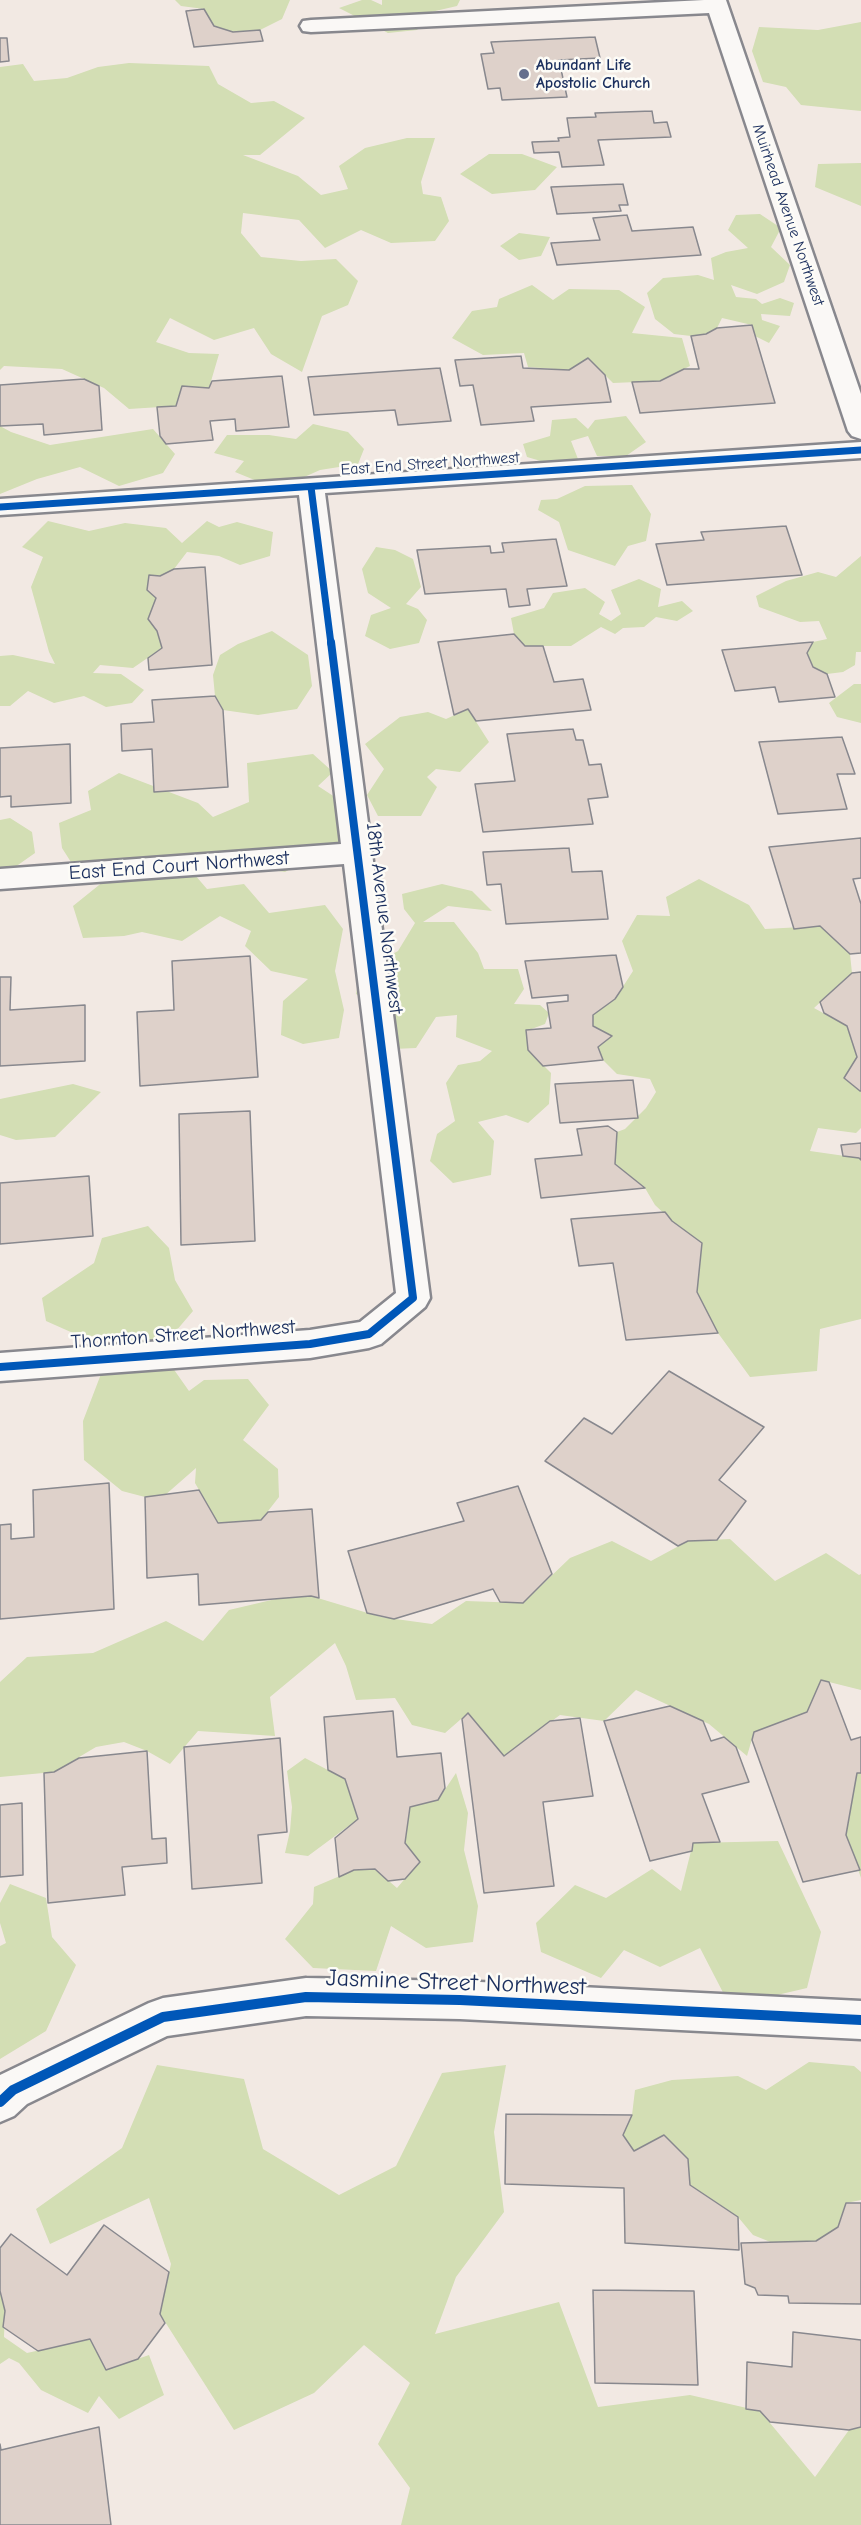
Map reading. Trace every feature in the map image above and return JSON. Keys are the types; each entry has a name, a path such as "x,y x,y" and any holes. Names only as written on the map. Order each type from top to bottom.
{"street":[{"path":"311,26 524,17 716,3"},
{"name":"Muirhead Avenue Northwest","path":"716,3 861,431"},
{"name":"East End Street Northwest","path":"0,507 861,450"},
{"name":"18th Avenue Northwest","path":"311,487 413,1298 369,1334"},
{"name":"East End Court Northwest","path":"0,879 358,853"},
{"name":"Thornton Street Northwest","path":"0,1367 310,1344 369,1334"},
{"name":"Jasmine Street Northwest","path":"0,2102 13,2090 163,2017 306,1997 460,2000 861,2020"}],"green space":[{"path":"175,0 290,0 282,19 260,30 233,32 214,26 204,9 181,6"},
{"path":"362,0 371,0 382,5 382,0 460,0 457,6 431,12 417,30 388,33 339,8"},
{"path":"861,22 861,111 801,105 786,87 763,82 752,51 759,27 818,30"},
{"path":"129,63 209,66 218,84 251,103 274,101 305,118 260,155 243,155 298,176 321,195 348,189 339,166 365,148 407,138 435,138 421,182 423,194 441,197 449,221 435,241 391,243 361,230 325,248 299,220 243,213 241,233 261,257 301,261 336,259 358,281 348,305 322,316 302,372 271,354 254,328 214,340 170,318 156,342 189,353 219,354 209,388 182,386 176,406 129,409 104,388 62,369 4,366 0,370 0,67 23,64 34,81 67,78 98,67"},
{"path":"489,154 522,154 557,167 535,190 492,194 460,174"},
{"path":"861,163 861,206 815,187 818,164"},
{"path":"760,214 781,228 771,247 790,265 784,282 757,294 731,285 736,297 756,299 762,304 780,298 794,303 790,316 761,314 762,320 780,326 769,343 755,336 752,325 722,318 717,328 706,334 691,336 674,334 655,319 647,293 663,278 698,275 714,280 711,258 726,252 748,248 728,230 736,215"},
{"path":"519,233 550,237 541,256 519,260 500,246"},
{"path":"532,285 553,300 569,289 619,290 645,307 632,333 682,338 690,366 660,381 613,383 588,358 569,370 528,367 524,353 483,355 452,338 472,311 497,307 499,299"},
{"path":"626,416 646,442 626,456 597,456 588,436 571,441 578,459 558,466 527,457 523,444 550,436 552,420 576,418 588,429 595,420"},
{"path":"313,424 348,432 364,449 358,464 320,470 293,482 257,481 235,472 244,461 214,453 227,435 269,435 296,439"},
{"path":"0,426 50,445 153,429 175,454 163,473 119,486 80,467 37,479 0,494"},
{"path":"632,485 651,514 646,541 628,546 615,566 568,550 559,522 538,510 541,500 557,499 585,486"},
{"path":"48,521 89,531 125,523 166,528 182,543 207,521 219,527 237,522 273,532 270,556 240,565 219,556 187,552 174,569 160,576 149,575 147,590 156,598 148,619 157,631 162,648 133,668 100,665 93,673 121,674 144,690 132,703 106,707 84,696 54,703 28,691 10,706 0,706 0,656 13,655 55,664 49,652 31,587 43,557 22,547"},
{"path":"376,547 395,550 413,559 421,587 406,604 418,609 427,620 419,643 390,649 365,636 371,615 391,608 368,593 362,569"},
{"path":"861,556 861,652 856,652 855,665 843,672 827,674 813,667 807,653 813,642 827,639 819,621 800,622 759,607 756,596 786,581 818,572 836,577"},
{"path":"639,579 661,589 658,607 682,601 693,611 677,621 656,617 644,627 623,628 615,634 601,627 571,646 525,646 514,634 511,618 544,608 553,593 585,588 605,602 599,614 611,621 621,614 611,590"},
{"path":"272,631 308,655 312,686 297,709 258,715 223,710 215,696 213,675 220,655 238,644"},
{"path":"854,684 861,684 861,723 837,717 829,703"},
{"path":"468,709 489,742 460,772 436,769 427,777 437,787 421,816 378,816 367,795 384,769 365,744 400,717 428,712 446,719"},
{"path":"313,754 333,772 318,786 341,801 340,842 285,872 252,867 208,853 168,877 195,875 207,889 244,884 269,913 325,905 343,929 335,971 344,1010 339,1038 303,1044 281,1035 283,1001 308,979 271,971 245,946 251,931 220,916 182,941 142,932 124,936 83,938 73,906 109,877 76,870 62,848 59,823 91,810 88,791 119,773 198,803 213,817 249,802 247,763"},
{"path":"10,818 32,832 35,853 8,872 0,872 0,820"},
{"path":"699,879 749,905 765,929 820,926 850,954 852,973 814,1008 847,1026 857,1057 844,1078 861,1091 861,1128 856,1133 818,1128 810,1151 861,1160 861,1319 820,1329 817,1371 750,1377 718,1333 697,1292 672,1221 655,1205 645,1188 615,1164 617,1132 625,1129 646,1108 656,1092 650,1079 617,1074 603,1060 598,1047 612,1036 593,1026 593,1015 615,999 633,971 622,941 637,915 670,916 666,897"},
{"path":"442,884 472,891 492,911 448,906 423,922 454,922 478,953 484,969 518,969 524,989 514,1004 540,1005 549,1013 545,1024 526,1031 528,1050 551,1073 549,1104 528,1123 506,1115 478,1122 494,1141 491,1175 453,1183 430,1161 437,1134 455,1121 446,1083 458,1065 480,1061 492,1051 456,1037 457,1015 436,1017 416,1048 393,1049 395,1019 356,994 360,972 398,951 415,923 404,909 402,894"},
{"path":"73,1084 101,1092 55,1137 16,1140 0,1135 0,1099"},
{"path":"148,1226 169,1248 175,1280 193,1311 170,1338 137,1356 170,1364 189,1391 204,1380 248,1379 269,1405 243,1440 278,1469 279,1497 261,1520 218,1523 195,1483 196,1468 164,1496 145,1497 122,1491 84,1460 83,1421 101,1374 129,1345 117,1334 82,1337 46,1321 42,1298 94,1263 102,1238"},
{"path":"730,1539 775,1581 826,1553 859,1575 861,1574 861,1690 821,1680 807,1712 754,1732 747,1756 709,1724 636,1690 604,1721 560,1715 504,1756 468,1713 445,1733 412,1725 395,1698 356,1700 346,1666 335,1643 270,1697 275,1736 198,1731 170,1764 147,1751 124,1742 96,1747 54,1772 0,1777 0,1682 27,1657 93,1653 166,1621 203,1641 229,1610 280,1598 311,1596 381,1617 432,1624 466,1601 523,1603 570,1558 612,1541 651,1561 688,1541"},
{"path":"305,1758 345,1779 358,1819 308,1856 285,1853 292,1807 287,1771"},
{"path":"456,1773 468,1813 464,1850 478,1906 473,1942 426,1948 391,1926 376,1971 313,1968 285,1939 313,1904 314,1887 354,1870 375,1869 397,1888 419,1862 405,1843 410,1807 438,1800"},
{"path":"857,1773 861,1773 861,1878 846,1835"},
{"path":"778,1841 821,1932 807,1988 730,2006 700,1948 660,1967 624,1950 601,1978 541,1952 536,1923 575,1885 606,1898 652,1869 681,1891 693,1843"},
{"path":"10,1884 46,1898 52,1937 76,1965 46,2031 0,2059 0,1946 6,1943 0,1923 0,1903"},
{"path":"809,2062 854,2066 861,2072 861,2200 846,2203 838,2227 816,2241 773,2243 753,2235 738,2217 690,2185 688,2159 664,2136 634,2151 623,2135 632,2115 635,2090 672,2080 738,2076 766,2090"},
{"path":"157,2065 244,2079 263,2149 339,2195 396,2166 442,2073 506,2065 494,2132 504,2212 456,2277 435,2334 559,2302 598,2407 690,2395 760,2411 815,2477 849,2430 861,2427 861,2525 401,2525 410,2488 378,2444 410,2383 364,2345 314,2393 234,2430 160,2314 171,2264 149,2198 50,2244 36,2209 122,2148"},
{"path":"0,2291 5,2311 4,2337 27,2353 90,2339 106,2370 149,2355 164,2395 119,2419 99,2396 88,2413 41,2390 19,2363 9,2358 0,2364"}],"building":[{"path":"204,9 214,26 233,32 260,30 263,41 194,47 186,11"},
{"name":"Abundant Life Apostolic Church","path":"595,37 600,58 559,60 567,97 502,100 500,88 488,89 481,54 494,53 491,42"},
{"path":"0,38 7,38 9,61 0,62"},
{"path":"652,111 654,123 667,122 671,137 598,140 604,165 562,167 559,152 534,153 532,142 559,141 558,138 570,137 567,118 596,117 595,113"},
{"path":"623,184 628,205 619,205 621,211 557,214 551,187"},
{"path":"627,215 632,231 693,227 701,255 557,265 551,243 600,240 593,218"},
{"path":"752,325 775,403 640,413 632,382 660,381 684,369 699,369 691,336 706,334 717,328"},
{"path":"521,356 523,368 569,370 588,358 605,375 611,402 531,407 534,421 481,425 473,385 460,386 455,360"},
{"path":"440,368 451,421 398,425 395,410 314,415 308,377"},
{"path":"282,376 289,427 236,431 235,419 210,421 213,440 166,444 160,436 157,407 176,406 182,386 209,388 212,381"},
{"path":"84,379 99,386 102,430 44,435 43,424 0,426 0,385"},
{"path":"786,526 802,575 667,585 656,544 704,540 701,532"},
{"path":"556,539 567,586 527,589 530,605 509,607 506,589 425,594 417,550 490,546 491,553 504,552 502,543"},
{"path":"205,567 212,665 149,670 148,658 162,648 157,631 148,619 156,598 147,590 149,575 160,576 174,569"},
{"path":"514,634 525,646 543,646 554,682 583,679 591,710 476,721 468,709 454,715 438,642"},
{"path":"813,642 807,653 813,667 827,674 835,697 779,702 775,687 735,691 722,650"},
{"path":"215,696 223,710 228,787 154,792 152,749 122,751 121,724 154,722 152,700"},
{"path":"573,729 576,740 583,740 589,765 601,764 608,797 588,799 593,824 483,832 475,784 515,781 507,734"},
{"path":"842,737 855,774 837,774 847,809 778,814 759,742"},
{"path":"70,744 71,803 11,807 11,796 0,797 0,748"},
{"path":"861,838 861,878 853,879 861,904 861,953 850,954 820,926 794,929 769,847"},
{"path":"569,848 572,872 602,871 608,919 506,924 501,884 487,885 483,852"},
{"path":"616,955 623,987 615,999 593,1015 593,1026 612,1036 598,1047 603,1060 543,1066 528,1050 526,1030 551,1028 547,1003 568,1001 568,995 532,998 525,961"},
{"path":"250,956 258,1077 140,1086 137,1012 174,1010 172,961"},
{"path":"861,972 860,1091 844,1078 857,1057 847,1026 824,1013 820,1002 852,973"},
{"path":"0,977 11,977 10,1010 85,1005 85,1061 0,1066"},
{"path":"633,1080 638,1118 560,1123 555,1084"},
{"path":"250,1111 255,1241 181,1245 179,1114"},
{"path":"608,1126 617,1132 615,1164 645,1188 541,1198 535,1159 582,1155 577,1129"},
{"path":"861,1143 861,1160 843,1156 841,1145"},
{"path":"89,1176 93,1236 0,1244 0,1183"},
{"path":"665,1212 672,1221 702,1243 697,1292 718,1333 626,1340 613,1263 579,1266 571,1219"},
{"path":"669,1371 764,1427 719,1480 746,1501 717,1540 688,1541 678,1546 545,1461 584,1418 612,1434"},
{"path":"109,1483 114,1609 0,1619 0,1525 11,1524 11,1539 34,1537 33,1490"},
{"path":"518,1486 552,1574 523,1603 500,1602 493,1589 394,1619 367,1613 348,1551 464,1521 457,1503"},
{"path":"199,1490 218,1523 261,1520 268,1512 312,1509 319,1598 311,1596 199,1605 198,1574 147,1578 145,1497"},
{"path":"821,1680 829,1682 851,1740 861,1737 861,1773 857,1773 846,1835 860,1870 803,1882 752,1740 754,1732 807,1712"},
{"path":"670,1706 703,1721 711,1741 724,1737 736,1747 749,1782 702,1794 720,1842 693,1843 692,1851 650,1861 604,1721"},
{"path":"393,1711 397,1757 441,1753 445,1788 438,1800 410,1807 405,1843 420,1862 405,1879 388,1881 375,1869 354,1870 339,1877 335,1838 358,1819 345,1779 328,1770 324,1717"},
{"path":"468,1713 504,1756 550,1721 580,1718 593,1796 543,1802 554,1886 484,1893 462,1719"},
{"path":"280,1738 287,1832 258,1835 262,1883 192,1889 184,1747"},
{"path":"147,1751 152,1839 166,1838 167,1863 122,1867 125,1895 48,1903 44,1773 54,1772 79,1758"},
{"path":"22,1803 23,1875 0,1877 0,1805"},
{"path":"506,2114 632,2115 623,2135 634,2151 664,2135 688,2159 690,2185 738,2217 739,2250 625,2243 624,2188 505,2184"},
{"path":"846,2203 861,2203 861,2304 789,2303 788,2296 758,2295 755,2288 745,2284 741,2243 816,2241 838,2227"},
{"path":"104,2225 169,2272 160,2314 165,2323 138,2359 106,2370 90,2339 38,2351 3,2327 5,2311 0,2291 0,2248 11,2234 67,2275"},
{"path":"593,2290 694,2291 698,2385 595,2383"},
{"path":"793,2332 861,2340 861,2427 849,2430 770,2422 760,2411 746,2409 747,2362 792,2367"},
{"path":"99,2427 111,2525 0,2525 0,2444 1,2450"}],"cycle path":[{"path":"0,507 861,450"},
{"path":"0,1367 310,1344 369,1334 413,1298 311,487"},
{"path":"0,2102 13,2090 163,2017 306,1997 460,2000 861,2020"}],"place":[{"name":"Abundant Life Apostolic Church","path":"524,74"}]}
